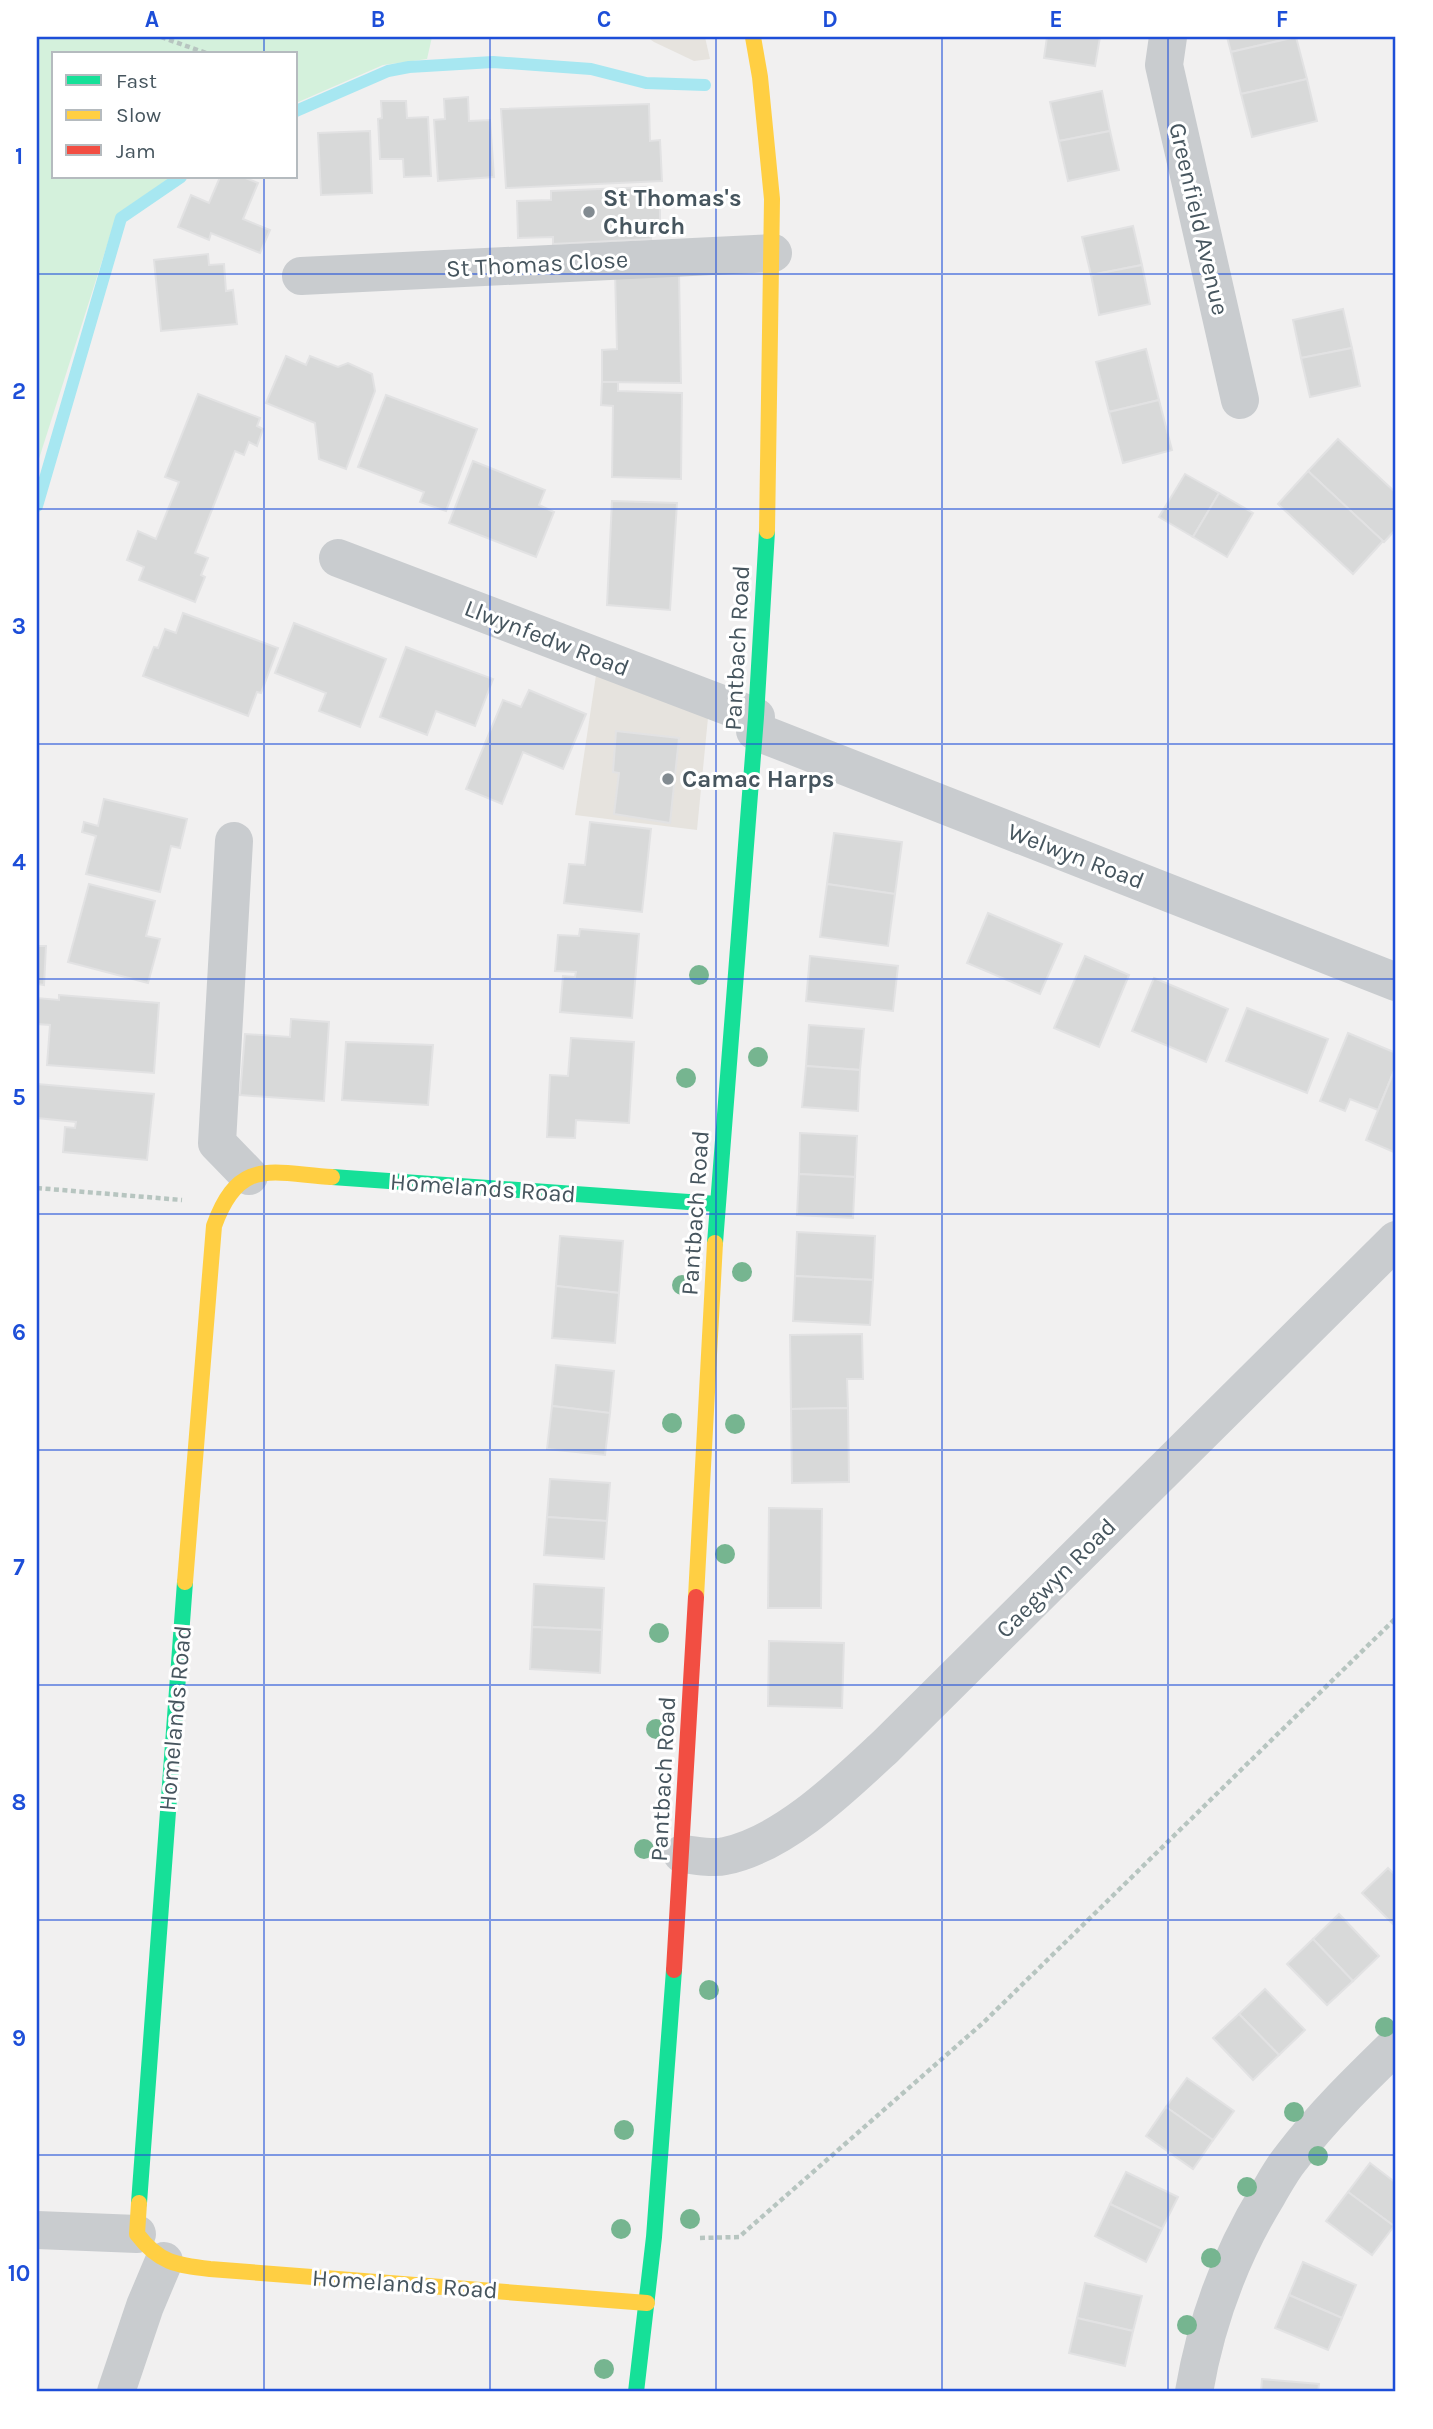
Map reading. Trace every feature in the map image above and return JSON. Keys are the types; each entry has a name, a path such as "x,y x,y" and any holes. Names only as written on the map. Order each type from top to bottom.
{"street":[{"name":"Pantbach Road","path":"636,2392 647,2302 682,1854 717,1204 755,724 769,489 772,199 760,76 753,37"},
{"name":"Greenfield Avenue","path":"1168,37 1164,65 1240,400"},
{"name":"St Thomas Close","path":"301,276 773,253"},
{"name":"Llwynfedw Road","path":"338,558 755,724"},
{"name":"Welwyn Road","path":"755,724 1396,982"},
{"path":"234,841 217,1143 248,1176"},
{"name":"Homelands Road","path":"137,2234 169,1782 214,1226 222,1204 232,1189 248,1176 273,1173 717,1204"},
{"name":"Caegwyn Road","path":"682,1854 723,1857 748,1849 788,1828 831,1797 896,1737 1396,1240"},
{"path":"1194,2392 1205,2336 1224,2280 1244,2234 1289,2160 1342,2099 1396,2045"},
{"path":"37,2230 137,2234 149,2250 164,2261 145,2306 116,2392"},
{"name":"Homelands Road","path":"164,2261 210,2269 647,2302"}],"path":[{"path":"161,37 203,52"},
{"path":"37,1188 186,1200"},
{"path":"700,2238 739,2237 974,2031 1396,1618"}],"shaded area":[{"path":"647,37 705,37 710,59 694,61"},
{"path":"596,675 708,718 697,830 575,815"}],"green space":[{"path":"37,37 432,37 427,59 383,65 298,102 298,52 52,52 52,178 170,178 117,214 37,465"}],"building":[{"path":"1047,37 1100,37 1095,66 1044,58"},
{"path":"1227,37 1295,37 1231,52"},
{"path":"1296,37 1307,79 1241,94 1231,52"},
{"path":"1307,79 1317,121 1252,137 1241,94"},
{"path":"1102,91 1110,131 1059,141 1050,102"},
{"path":"468,97 469,121 490,120 494,177 438,181 434,120 445,119 444,99"},
{"path":"381,101 406,101 407,118 428,117 431,176 404,177 403,159 380,159 378,119 382,118"},
{"path":"649,104 650,141 660,140 662,181 506,188 501,109"},
{"path":"370,131 372,193 321,195 318,133"},
{"path":"1110,131 1119,170 1068,181 1059,141"},
{"path":"220,178 246,178 258,183 243,219 270,230 260,253 211,233 209,240 178,227 191,195 209,203"},
{"name":"St Thomas's Church","path":"649,187 649,203 660,202 660,222 650,222 651,239 553,244 553,237 518,238 517,201 551,200 551,191"},
{"path":"1133,226 1142,265 1091,275 1082,237"},
{"path":"208,254 209,265 224,264 226,291 233,290 237,324 161,331 154,260"},
{"path":"1142,265 1150,304 1099,315 1091,275"},
{"path":"615,272 679,272 681,383 602,382 602,350 617,349"},
{"path":"1343,309 1352,348 1301,358 1293,320"},
{"path":"1352,348 1360,386 1310,397 1301,358"},
{"path":"1146,349 1159,400 1109,412 1096,362"},
{"path":"286,356 306,365 310,356 338,367 348,363 372,374 375,391 346,469 319,459 315,423 266,403"},
{"path":"602,382 618,382 618,391 682,393 681,479 612,477 613,406 601,405"},
{"path":"198,394 260,418 257,426 263,429 257,446 249,442 244,455 235,451 195,553 208,558 201,575 205,577 195,602 139,580 144,567 127,560 138,531 156,539 179,482 165,477"},
{"path":"386,395 477,429 446,511 420,502 424,492 358,467"},
{"path":"1159,400 1172,450 1123,463 1109,412"},
{"path":"1338,439 1396,493 1396,529 1384,542 1308,471"},
{"path":"473,461 545,490 539,505 554,512 536,557 449,523"},
{"path":"1308,471 1383,541 1353,574 1278,504"},
{"path":"1185,474 1219,493 1193,537 1159,517"},
{"path":"1219,493 1253,513 1227,557 1193,537"},
{"path":"612,501 677,503 670,610 607,605"},
{"path":"183,613 278,648 261,693 257,692 248,716 143,676 154,647 158,648 165,629 176,633"},
{"path":"294,623 386,659 360,727 319,711 326,693 275,673"},
{"path":"406,647 493,679 475,726 436,711 427,735 380,717"},
{"path":"529,690 586,714 563,769 523,752 502,804 466,789 503,700 521,707"},
{"path":"616,731 679,738 670,823 614,814 619,773 613,772"},
{"path":"104,799 187,819 180,848 171,846 160,892 86,874 96,836 82,832 84,822 98,826"},
{"path":"590,822 651,829 642,912 564,903 569,864 585,865"},
{"path":"834,833 902,842 895,894 827,884"},
{"path":"89,884 155,901 146,936 160,939 148,983 68,962"},
{"path":"827,884 895,894 888,946 820,937"},
{"path":"988,913 1062,944 1040,994 967,963"},
{"path":"580,929 639,934 632,1018 560,1012 563,976 575,977 576,972 555,971 558,935 579,936"},
{"path":"37,946 46,946 44,985 37,984"},
{"path":"810,956 898,966 893,1011 806,1001"},
{"path":"1085,956 1129,975 1099,1047 1054,1028"},
{"path":"1154,978 1228,1009 1206,1062 1132,1031"},
{"path":"59,995 159,1003 154,1073 47,1065 50,1025 37,1024 37,998 59,1000"},
{"path":"1247,1008 1328,1039 1307,1093 1226,1061"},
{"path":"291,1019 329,1022 324,1101 240,1095 245,1034 290,1037"},
{"path":"809,1025 864,1029 860,1070 806,1066"},
{"path":"1348,1033 1396,1053 1396,1066 1378,1110 1350,1099 1345,1111 1320,1101"},
{"path":"571,1038 634,1042 629,1123 576,1120 575,1138 547,1137 550,1075 568,1076"},
{"path":"346,1042 433,1045 428,1105 342,1100"},
{"path":"806,1066 860,1070 858,1111 802,1107"},
{"path":"1396,1066 1396,1153 1366,1140"},
{"path":"37,1084 154,1094 147,1160 63,1152 65,1127 75,1128 76,1122 37,1118"},
{"path":"800,1133 857,1136 855,1177 799,1174"},
{"path":"799,1174 855,1177 853,1218 797,1215"},
{"path":"797,1232 875,1236 873,1280 795,1276"},
{"path":"560,1236 623,1241 619,1293 556,1286"},
{"path":"795,1276 873,1280 870,1325 793,1321"},
{"path":"556,1286 619,1293 615,1343 552,1338"},
{"path":"862,1334 863,1379 847,1379 848,1408 791,1409 790,1335"},
{"path":"556,1365 614,1371 610,1413 552,1406"},
{"path":"552,1406 610,1413 605,1455 547,1449"},
{"path":"848,1408 849,1482 792,1483 791,1409"},
{"path":"550,1479 610,1483 607,1521 547,1517"},
{"path":"769,1508 822,1509 821,1608 768,1608"},
{"path":"547,1517 607,1521 604,1559 544,1555"},
{"path":"534,1584 604,1588 602,1630 532,1627"},
{"path":"532,1627 602,1630 600,1673 530,1669"},
{"path":"769,1641 844,1643 842,1708 768,1706"},
{"path":"1388,1868 1396,1876 1396,1927 1362,1893"},
{"path":"1339,1914 1379,1956 1353,1981 1313,1939"},
{"path":"1313,1939 1353,1981 1327,2005 1287,1964"},
{"path":"1265,1989 1305,2030 1279,2055 1239,2014"},
{"path":"1239,2014 1279,2055 1253,2080 1213,2038"},
{"path":"1187,2078 1234,2111 1213,2140 1166,2107"},
{"path":"1166,2107 1213,2140 1193,2169 1146,2136"},
{"path":"1370,2163 1396,2183 1394,2226 1348,2192"},
{"path":"1126,2172 1178,2197 1162,2229 1110,2204"},
{"path":"1348,2192 1394,2226 1372,2255 1326,2221"},
{"path":"1110,2204 1162,2229 1146,2262 1095,2236"},
{"path":"1303,2262 1356,2285 1342,2318 1289,2295"},
{"path":"1085,2283 1142,2296 1133,2331 1077,2318"},
{"path":"1289,2295 1342,2318 1328,2350 1275,2328"},
{"path":"1077,2318 1133,2331 1125,2366 1069,2353"},
{"path":"1262,2379 1319,2384 1318,2392 1261,2392"}],"waterway":[{"path":"298,110 388,71 409,67 493,62 591,69 646,83 705,85"},
{"path":"37,506 121,218 180,178"}],"traffic: fast":[{"path":"715,1243 756,717 767,531"},
{"path":"332,1177 717,1204"},
{"path":"139,2203 185,1582"},
{"path":"636,2392 654,2237 674,1970"}],"traffic: slow":[{"path":"753,37 760,77 772,199 767,531"},
{"path":"185,1582 214,1226 234,1189 246,1179 259,1174 274,1173 332,1177"},
{"path":"696,1597 715,1243"},
{"path":"139,2203 137,2234 161,2257 187,2266 647,2303"}],"traffic: jam":[{"path":"674,1970 696,1597"}],"place":[{"name":"St Thomas's Church","path":"589,212"},
{"name":"Camac Harps","path":"668,779"}]}
